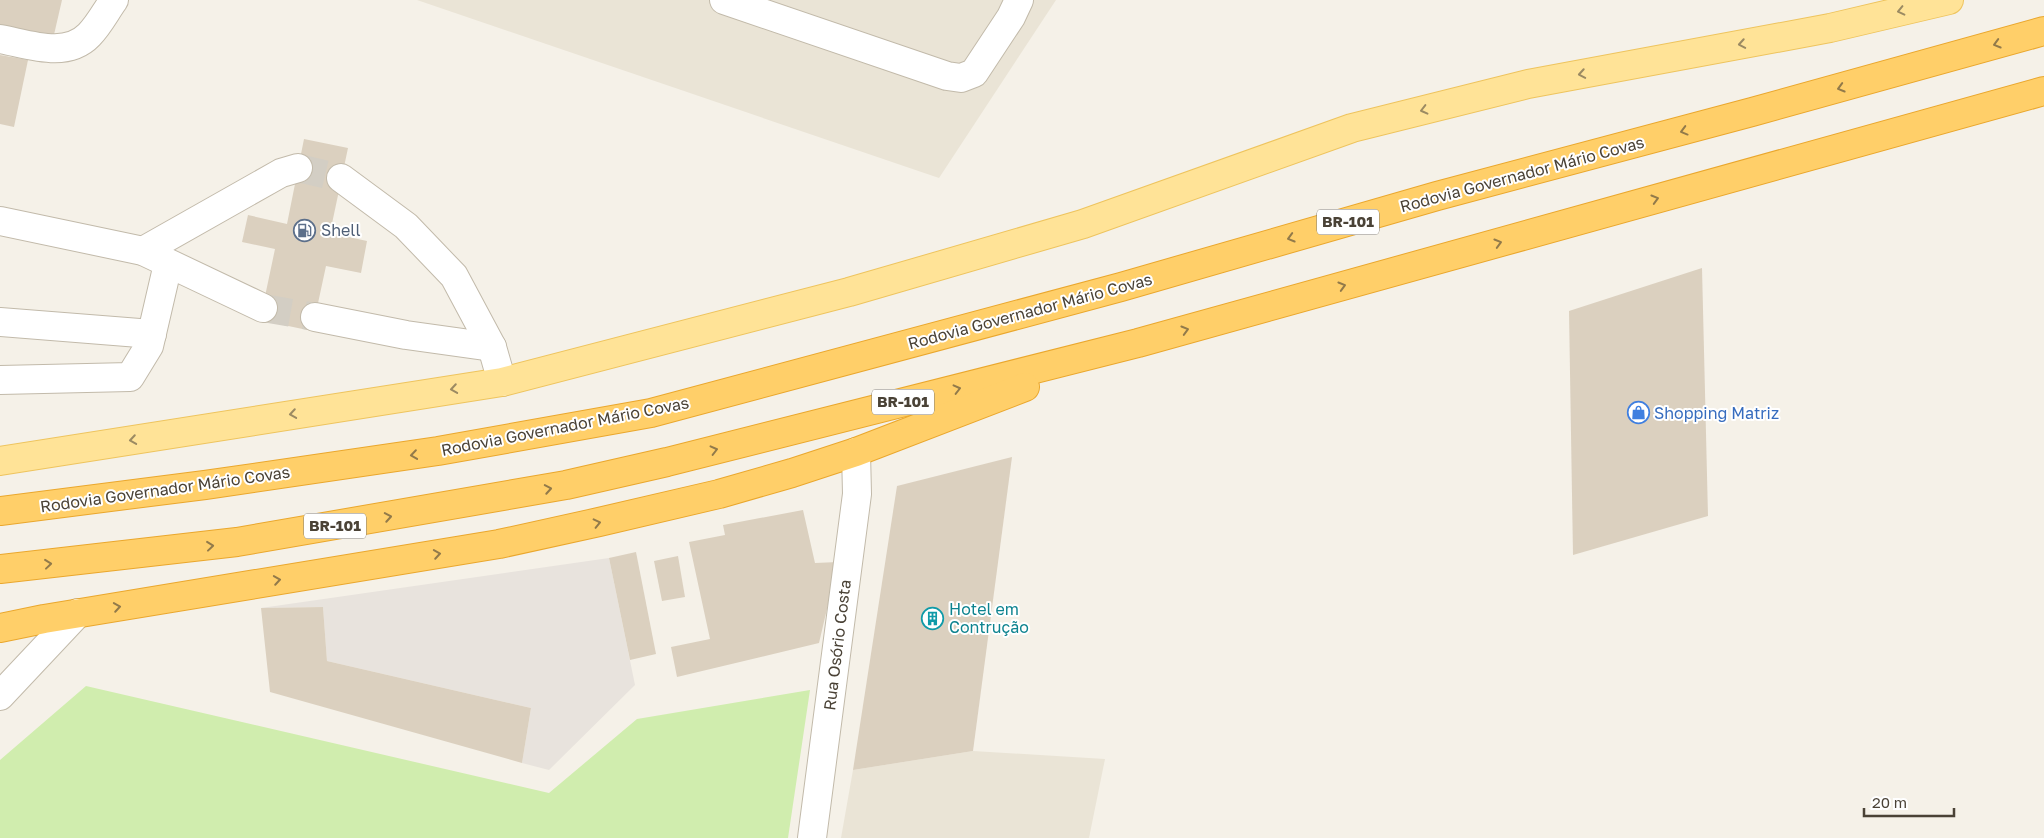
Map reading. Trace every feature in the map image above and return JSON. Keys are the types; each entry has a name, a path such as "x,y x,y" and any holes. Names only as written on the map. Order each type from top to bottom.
{"highway":[{"name":"Rodovia Governador Mário Covas","path":"0,511 205,485 428,453 651,413 1121,287 1437,196 1752,112 2044,31"},
{"name":"BR-101","path":"0,569 237,542 566,485 667,462 1138,343 2044,91"},
{"path":"0,628 508,542 720,494 856,452 1138,343"}],"main road":[{"path":"0,461 502,382 848,292 1083,224 1352,128 1528,84 1830,28 1949,0"}],"street":[{"path":"0,39 58,49 78,43 89,35 114,0"},
{"path":"724,0 947,76 961,78 974,73 1011,17 1019,0"},
{"path":"143,252 281,173 298,168"},
{"path":"342,178 406,226 454,276 492,347 502,382"},
{"path":"0,221 143,252 263,308"},
{"path":"0,380 130,377 149,346 168,264"},
{"path":"315,317 406,335 492,347"},
{"path":"0,322 152,334"},
{"name":"Rua Osório Costa","path":"812,838 857,494 856,452"},
{"path":"0,696 78,614"},
{"path":"0,672 36,657"}],"shaded area":[{"path":"417,0 1056,0 939,178"},
{"path":"609,558 635,685 549,770 522,763 531,708 327,661 323,607 261,608"},
{"path":"973,751 1105,759 1089,838 841,838 853,770"}],"green space":[{"path":"86,686 549,793 637,719 810,690 788,838 0,838 0,760"}],"building":[{"path":"0,0 62,0 53,39 0,28"},
{"path":"0,55 28,60 14,127 0,124"},
{"path":"304,139 348,148 330,233 367,241 361,273 326,266 312,331 260,320 275,249 242,242 248,215 287,224"},
{"name":"Shopping Matriz","path":"1702,268 1708,516 1573,555 1569,311"},
{"name":"Hotel em Contrução","path":"1012,457 973,751 853,770 897,486"},
{"path":"803,510 815,563 838,562 819,643 677,677 671,647 710,639 689,542 725,535 723,525"},
{"path":"636,552 656,654 630,660 609,558"},
{"path":"678,556 685,597 662,601 654,561"},
{"path":"323,607 327,661 531,708 522,763 270,692 261,608"}],"tunnel":[{"path":"298,168 341,178"},
{"path":"263,308 315,317"}],"place":[{"name":"Shell","path":"305,230"},
{"name":"Shopping Matriz","path":"1638,413"},
{"name":"Hotel em Contrução","path":"933,618"}]}
